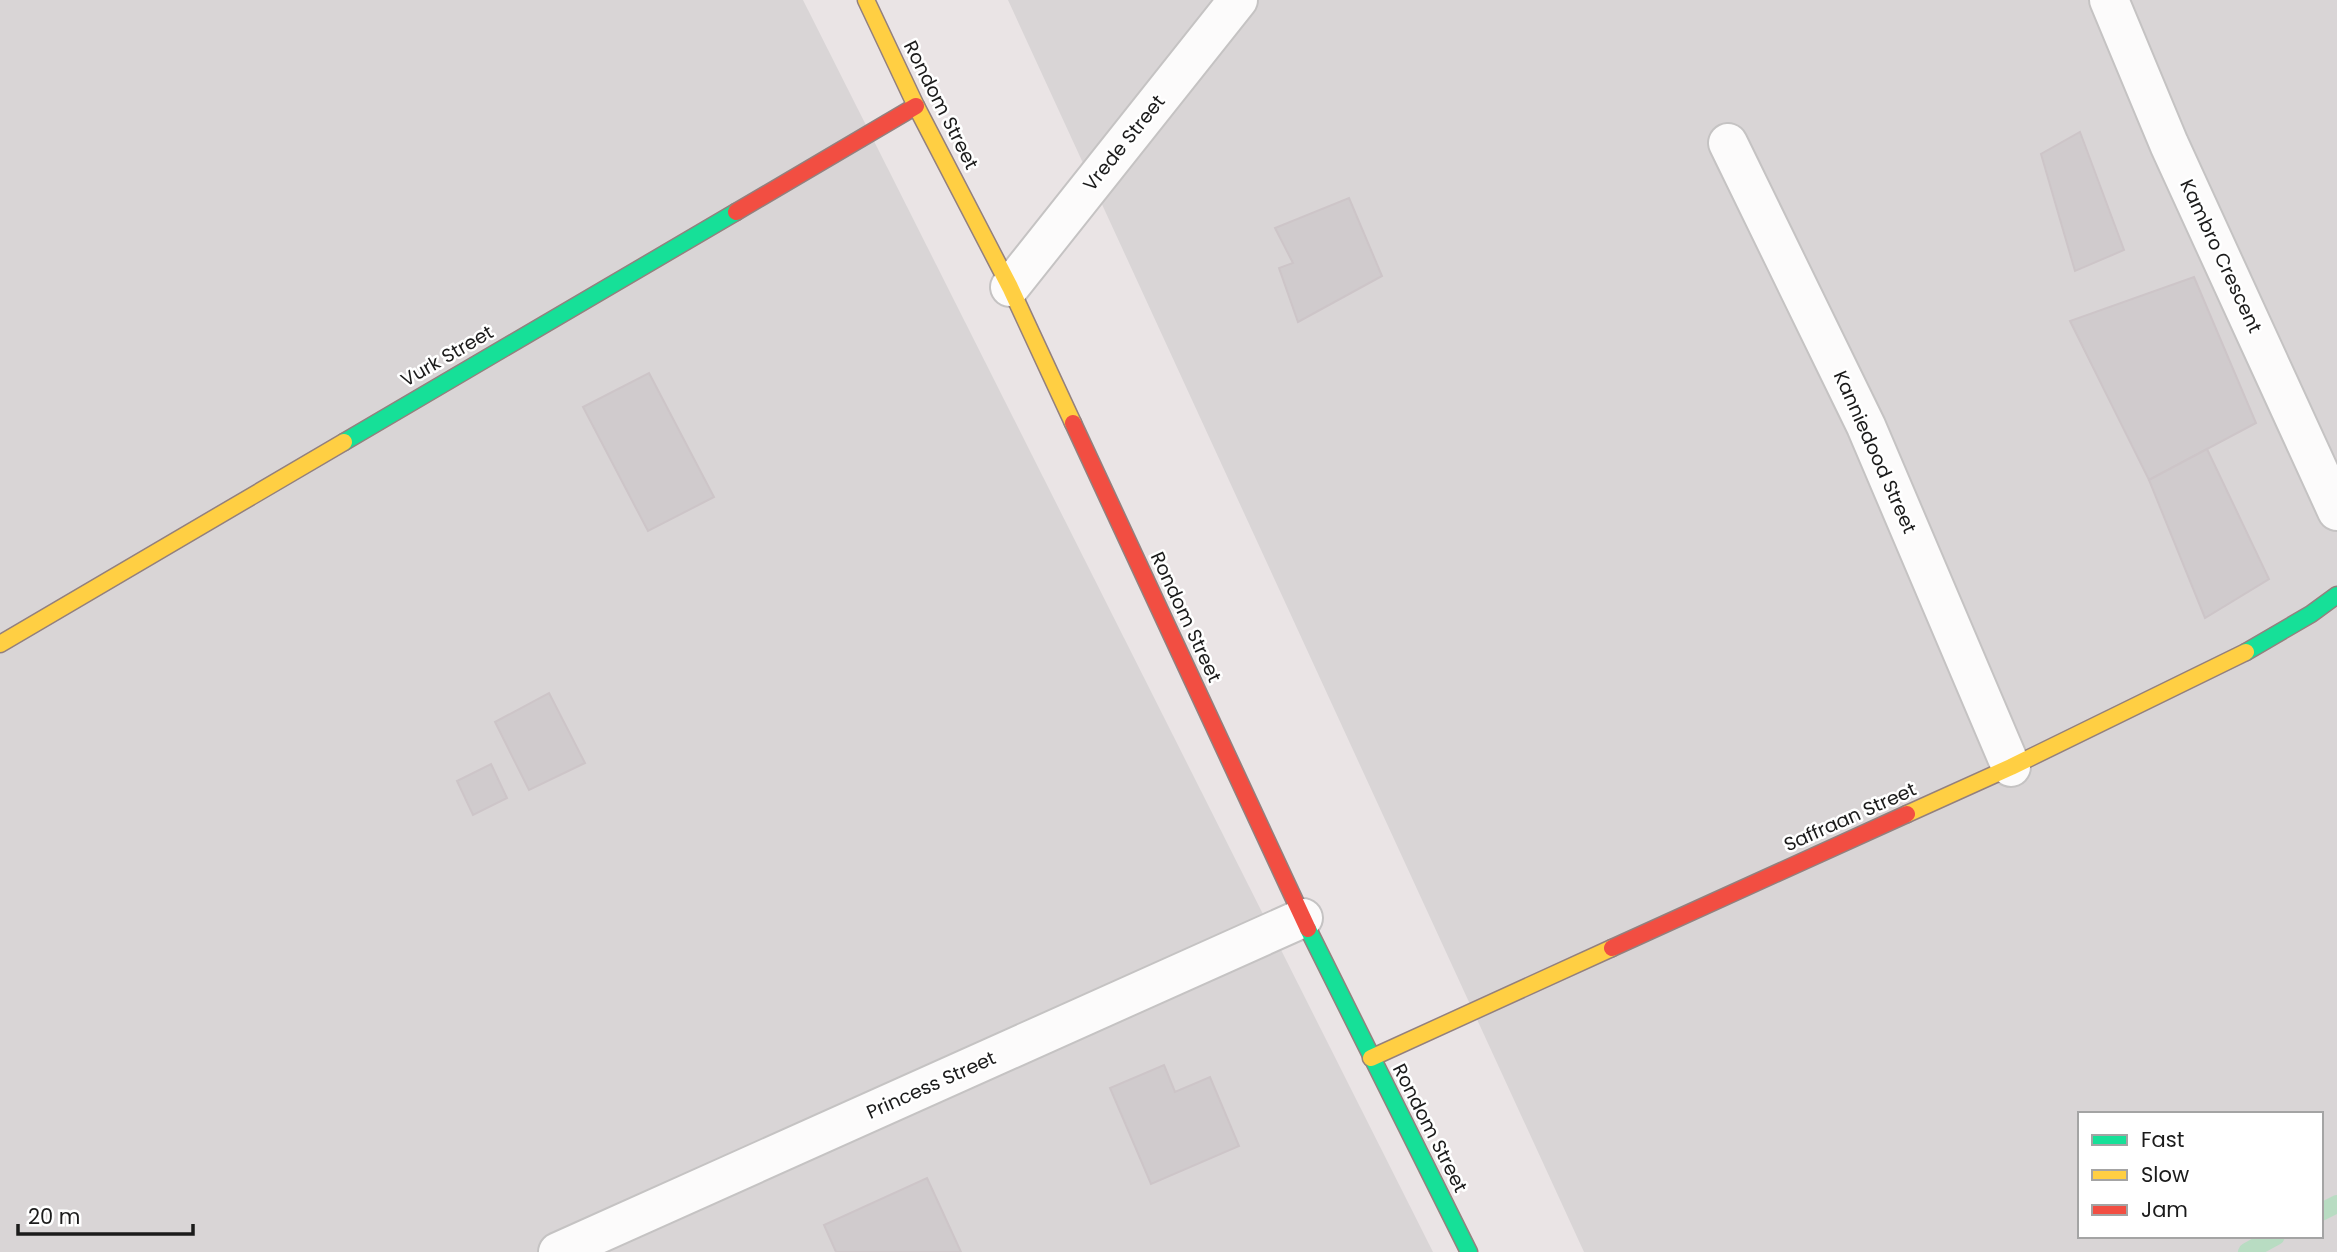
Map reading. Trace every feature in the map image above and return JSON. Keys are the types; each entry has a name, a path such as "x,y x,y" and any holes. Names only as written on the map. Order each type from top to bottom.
{"street":[{"name":"Rondom Street","path":"866,0 916,106 1010,286 1303,918 1469,1252"},
{"name":"Vrede Street","path":"1010,286 1238,0"},
{"name":"Kambro Crescent","path":"2109,0 2169,144 2337,511"},
{"name":"Vurk Street","path":"0,645 916,106"},
{"name":"Kanniedood Street","path":"1728,143 1866,426 2011,767"},
{"name":"Saffraan Street","path":"1371,1058 2011,767 2230,662 2337,596"},
{"name":"Princess Street","path":"558,1252 1303,918"}],"shaded area":[{"path":"0,0 803,0 1433,1252 0,1252"},
{"path":"1008,0 2337,0 2337,1252 1584,1252"}],"building":[{"path":"2080,132 2124,250 2075,271 2041,154"},
{"path":"1349,198 1382,276 1298,322 1279,268 1293,263 1275,228"},
{"path":"2194,277 2256,423 2149,480 2070,321"},
{"path":"649,373 714,497 648,531 583,407"},
{"path":"2207,449 2269,579 2205,618 2149,480"},
{"path":"549,693 585,763 529,790 495,722"},
{"path":"491,764 507,798 473,815 457,781"},
{"path":"1164,1065 1175,1092 1210,1077 1239,1146 1151,1184 1110,1088"},
{"path":"927,1178 961,1252 836,1252 824,1225"}],"waterway":[{"path":"2323,1211 2337,1204"},
{"path":"2247,1252 2272,1238"}],"traffic: fast":[{"path":"344,442 736,212"},
{"path":"2246,652 2311,614 2337,595"},
{"path":"1308,929 1469,1252"}],"traffic: slow":[{"path":"866,0 916,106 1010,287 1073,423"},
{"path":"0,644 344,442"},
{"path":"1907,814 2011,767 2246,652"},
{"path":"1371,1058 1612,948"}],"traffic: jam":[{"path":"736,212 916,106"},
{"path":"1073,423 1308,929"},
{"path":"1612,948 1907,814"}]}
